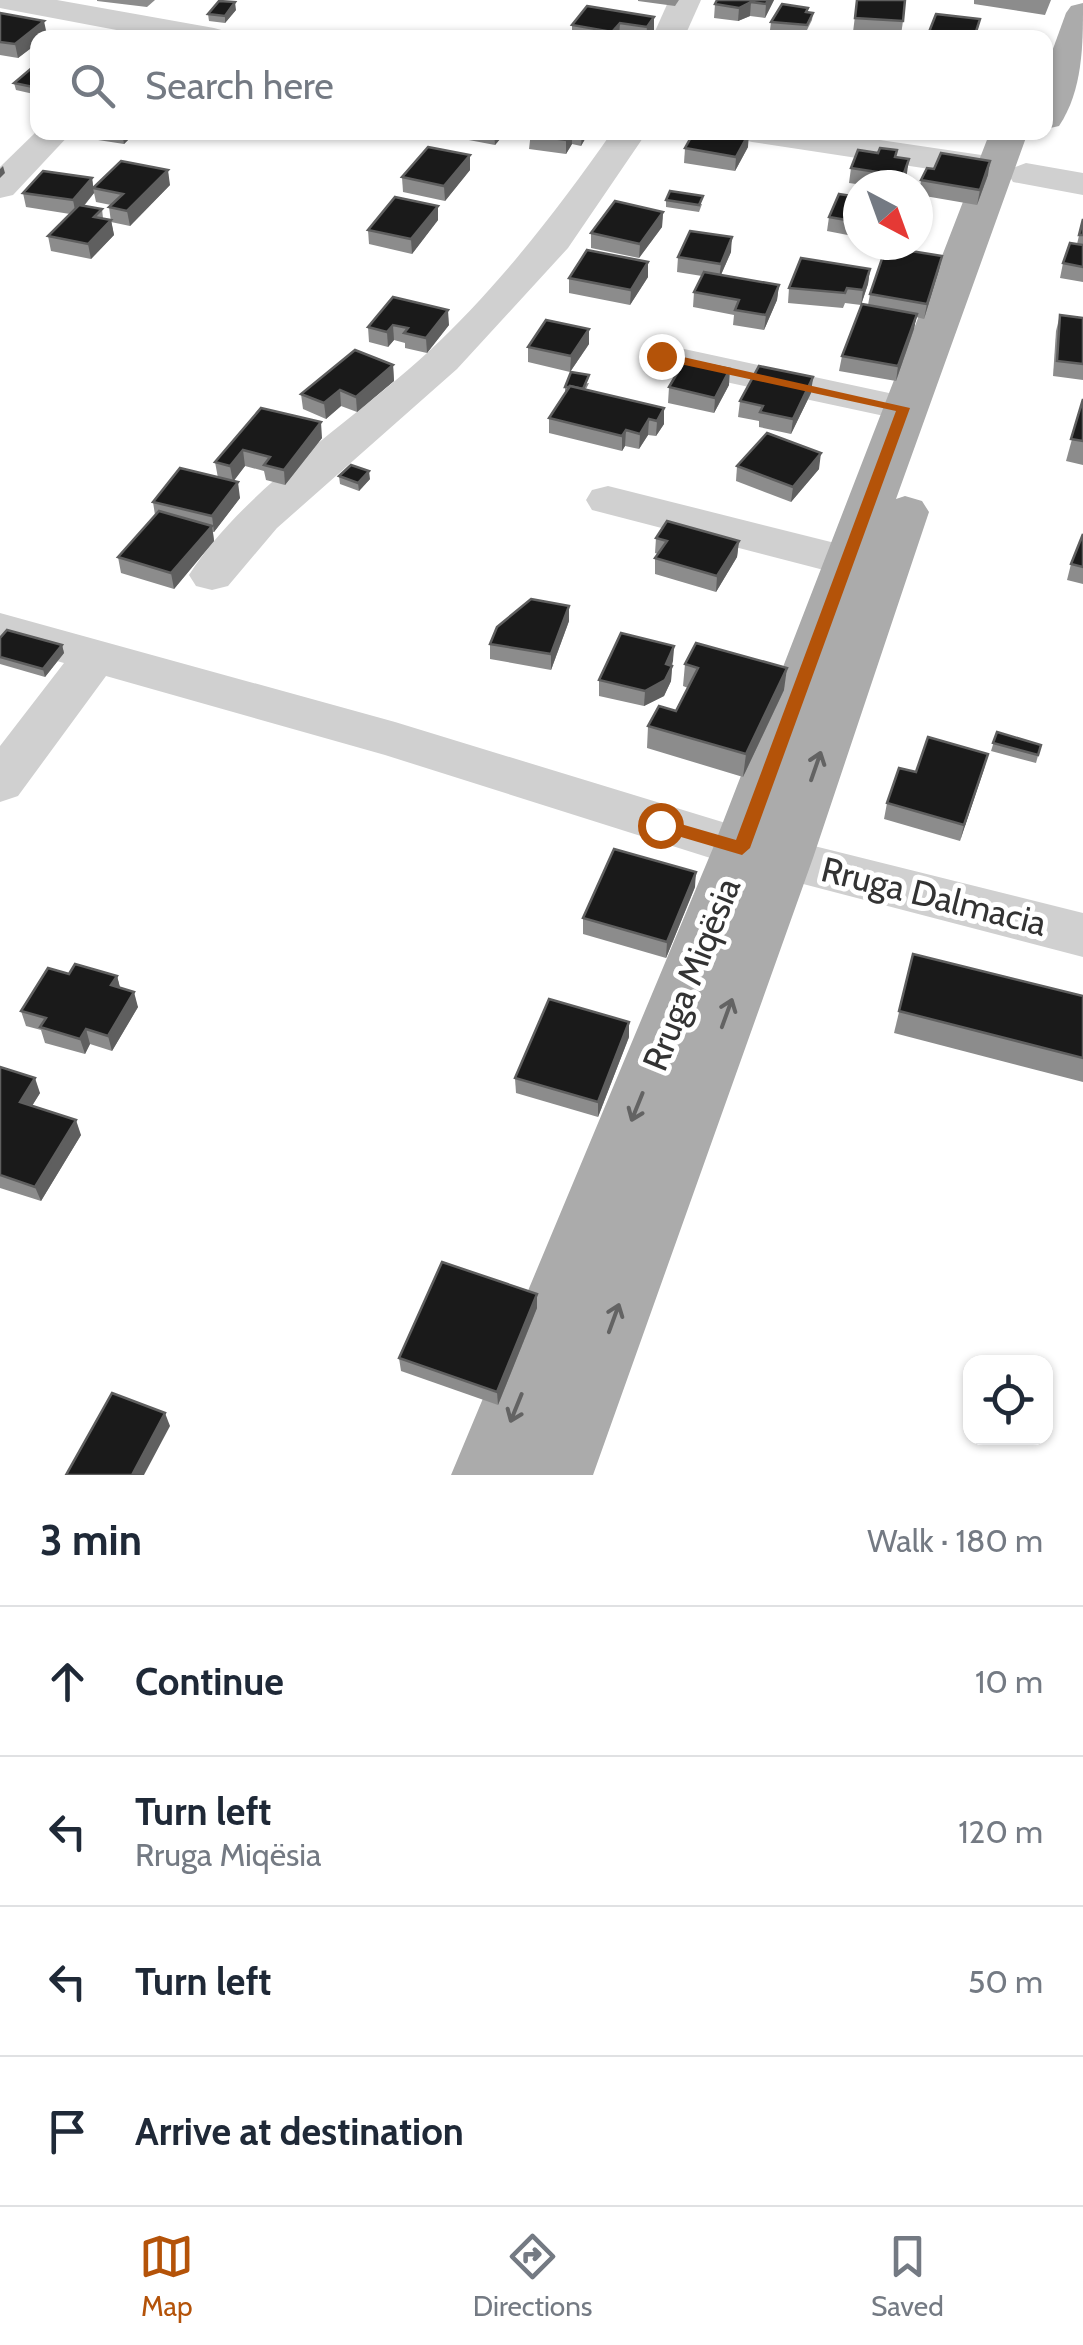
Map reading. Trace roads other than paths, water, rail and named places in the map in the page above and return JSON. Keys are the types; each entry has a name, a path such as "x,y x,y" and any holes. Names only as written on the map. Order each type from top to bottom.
{"main road":[{"path":"1048,30 1059,0"},
{"path":"1053,98 1083,13"},
{"name":"Rruga Miqësia","path":"489,1475 763,853 848,561 904,408 1018,152"},
{"name":"Rruga Miqësia","path":"555,1475 763,853 1018,152"}],"street":[{"path":"6,0 182,30"},
{"path":"672,30 685,0"},
{"path":"0,187 48,140"},
{"path":"212,575 261,518 443,360 555,240 624,140"},
{"path":"858,140 1018,152 1083,184"},
{"path":"661,356 904,408"},
{"path":"608,500 848,561"},
{"name":"Rruga Dalmacia","path":"0,629 395,740 763,853 1083,935"},
{"path":"0,783 96,656"}]}
